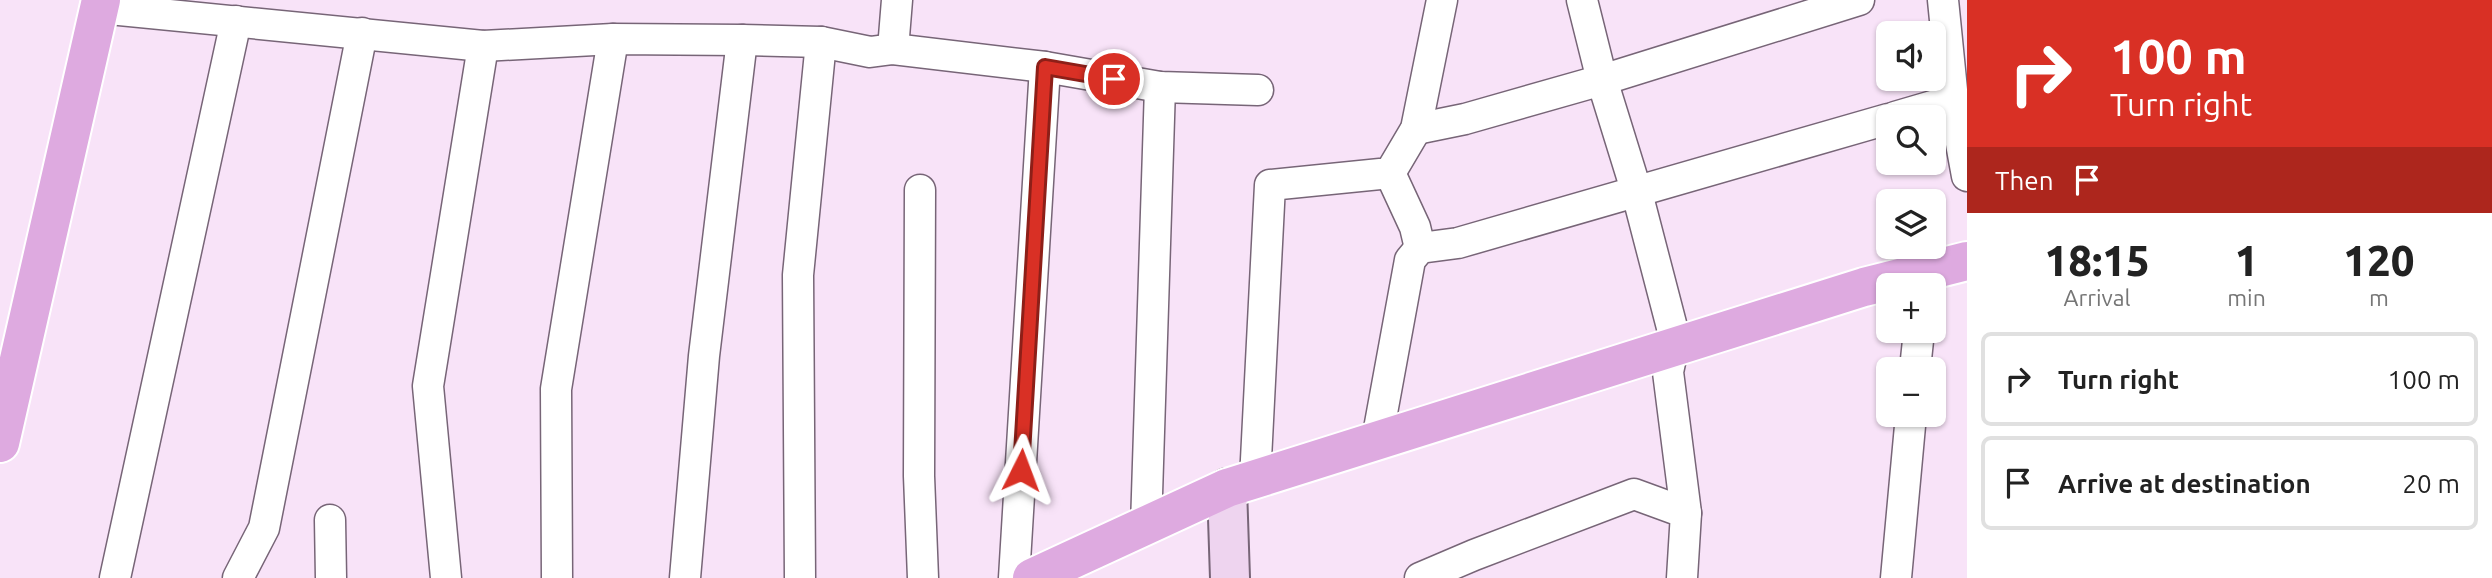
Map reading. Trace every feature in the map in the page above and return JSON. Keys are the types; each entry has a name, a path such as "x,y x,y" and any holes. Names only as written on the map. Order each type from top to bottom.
{"main road":[{"path":"0,443 100,4"},
{"path":"1938,273 1967,261"},
{"path":"1032,578 1234,486 1876,285"}],"street":[{"path":"893,49 897,0"},
{"path":"1390,173 1416,129 1443,0"},
{"path":"1582,0 1675,339 1668,372 1686,513 1682,578"},
{"path":"1416,129 1465,119 1602,80 1859,0"},
{"path":"1943,0 1958,40 1953,100 1967,176"},
{"path":"100,4 483,46 613,39 821,42 870,52 893,49 1045,67 1160,87 1258,90"},
{"path":"115,578 236,20"},
{"path":"238,578 264,528 362,33"},
{"path":"557,578 556,388 613,39"},
{"path":"685,578 704,356 742,40"},
{"path":"800,578 798,275 821,42"},
{"path":"446,578 428,386 483,46"},
{"path":"1014,578 1045,67"},
{"path":"1146,526 1160,87"},
{"path":"1936,105 1953,100"},
{"path":"1377,440 1410,260 1420,247 1458,243 1876,123"},
{"path":"1390,173 1415,226 1420,247"},
{"path":"1222,578 1270,185 1390,173"},
{"path":"920,191 919,476 923,578"},
{"path":"1896,578 1910,427"},
{"path":"1230,578 1234,486"},
{"path":"1420,578 1634,494 1686,513"},
{"path":"330,520 331,578"}],"route":[{"path":"1021,470 1045,67 1114,79"}]}
